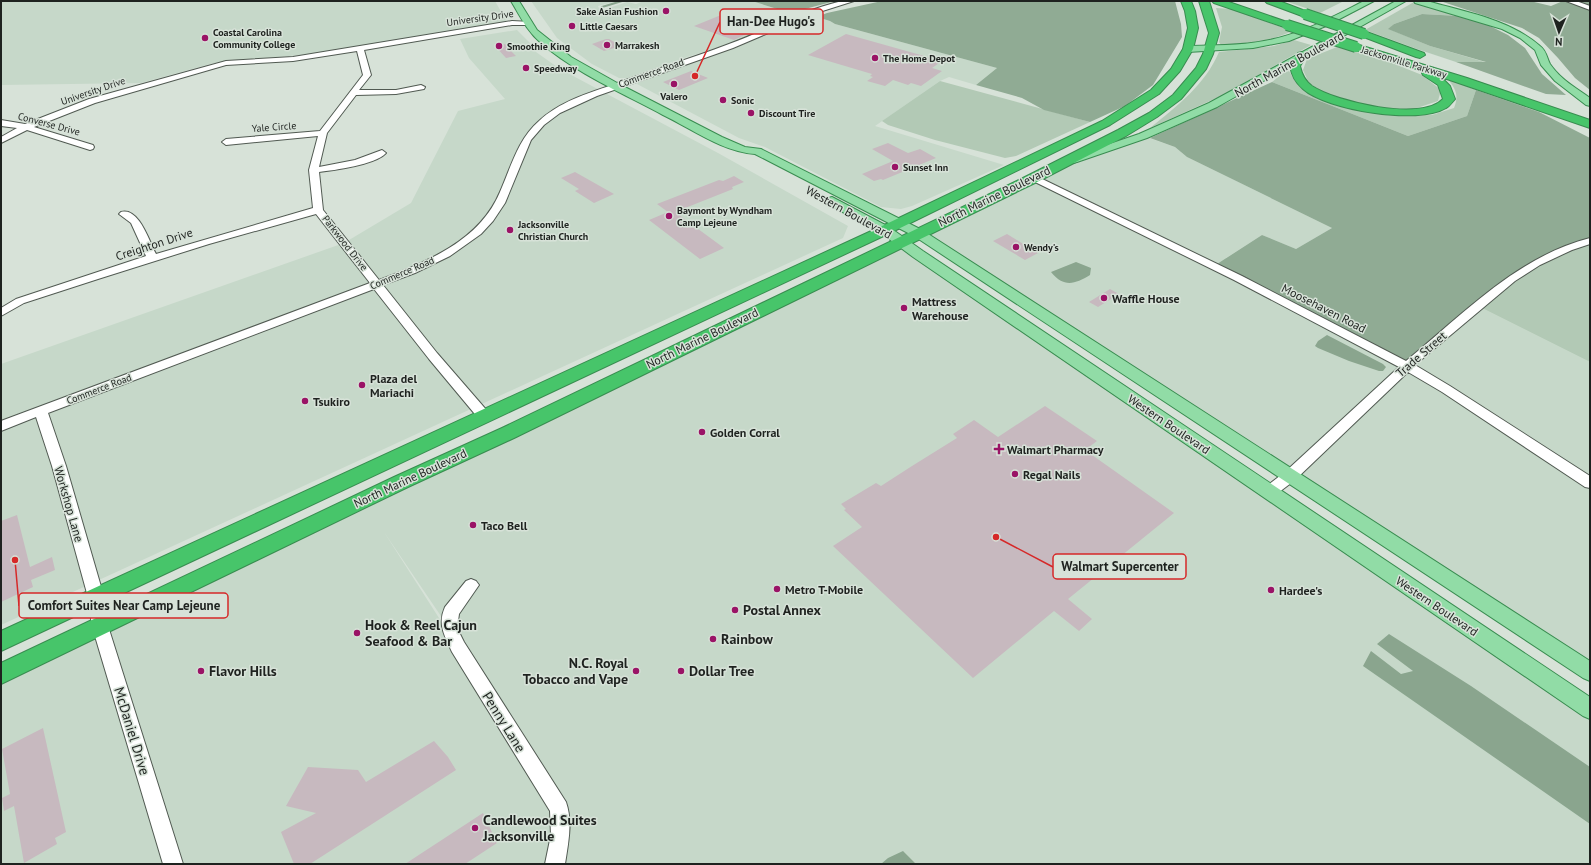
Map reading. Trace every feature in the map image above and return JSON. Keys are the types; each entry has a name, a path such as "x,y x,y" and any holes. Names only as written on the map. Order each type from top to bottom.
{"highway":[{"path":"1186,1 1190,11 1193,28 1188,49"},
{"path":"1060,164 1122,133 1153,115 1176,97 1201,68 1214,33 1204,1"},
{"name":"Jacksonville Parkway","path":"1270,1 1364,34 1590,118"},
{"name":"Jacksonville Parkway","path":"1218,2 1529,102 1590,124"},
{"name":"North Marine Boulevard","path":"1,674 401,482 491,441 901,232 1124,113 1155,92 1175,71 1188,49"},
{"path":"1302,55 1295,66 1298,78 1310,89 1329,99 1386,112 1423,112 1443,106 1449,99 1447,89 1438,79 1414,65"},
{"name":"North Marine Boulevard","path":"1,641 590,366 901,232 1034,178 1060,164"},
{"path":"491,441 502,422 518,408 590,366"},
{"path":"401,482 427,460 477,436 485,426 484,416"}],"main road":[{"name":"Western Boulevard","path":"515,1 534,32 568,59 616,86 718,139 744,150 745,155 901,232 1290,476 1590,672"},
{"name":"North Marine Boulevard","path":"1188,49 1261,45 1280,41 1320,25 1370,1"},
{"name":"North Marine Boulevard","path":"1060,164 1143,136 1190,116 1246,88 1302,55 1402,1"},
{"path":"1418,1 1505,27 1523,36 1539,49 1546,65 1558,79 1590,103"},
{"name":"Western Boulevard","path":"901,232 1269,492 1590,709"}],"street":[{"name":"Commerce Road","path":"1,426 377,284 432,261 475,233 489,219 498,207 525,144 534,130 547,118 562,108 616,86 749,40 811,12 851,1"},
{"path":"1569,1 1590,8"},
{"name":"University Drive","path":"1,140 26,127 92,101 196,72 232,67 297,63 361,51 517,27 529,23"},
{"name":"Parkwood Drive","path":"361,51 367,75 322,133 314,170 318,210 433,356 484,416"},
{"path":"354,93 396,92 422,87"},
{"name":"Converse Drive","path":"1,123 26,127 90,147"},
{"name":"Yale Circle","path":"226,142 322,133"},
{"path":"314,170 338,167 369,160 382,153"},
{"name":"Moosehaven Road","path":"1034,178 1238,278 1407,366 1446,389 1590,483"},
{"name":"Creighton Drive","path":"1,312 20,301 152,257 254,226 318,210"},
{"path":"124,214 135,221 152,257"},
{"name":"Trade Street","path":"1269,492 1290,476 1407,366 1511,279 1536,262 1568,248 1590,241"},
{"name":"Workshop Lane","path":"41,412 59,466 96,597"},
{"name":"Penny Lane","path":"471,585 451,612 449,628 458,647 559,810 560,835 555,864"},
{"name":"McDaniel Drive","path":"96,597 100,626 173,864"}],"shaded area":[{"name":"Coastal Carolina Community College","path":"1,1 495,1 507,22 310,54 214,63 141,83 1,85"},
{"path":"531,1 618,1 598,6 600,11 627,2 636,4 644,1 752,1 790,13 778,23 767,29 729,44 627,78 619,78 592,64 557,38"},
{"path":"752,1 835,1 790,13"},
{"path":"882,1 1175,1 1181,24 1182,37 1153,85 1125,106 1090,122 1044,110 1022,98 976,85 997,68 835,24 817,17 827,13"},
{"path":"1285,1 1344,1 1320,13"},
{"path":"1440,1 1530,1 1551,6 1563,1 1590,1 1590,90 1575,78 1539,38 1522,28"},
{"path":"1414,2 1459,16 1422,14 1394,24 1389,29 1430,46 1488,63 1456,62 1365,30"},
{"path":"1216,8 1231,9 1292,31 1266,40 1221,45 1219,42 1222,27"},
{"path":"1422,14 1459,16 1484,23 1508,35 1525,48 1542,74 1566,95 1546,94 1456,62 1486,62 1430,46 1388,29 1394,24"},
{"path":"811,15 835,24 997,68 976,85 949,77 940,81 875,126 1004,165 912,206 901,209 881,207 765,147 739,138 637,84 638,81 740,46"},
{"path":"517,30 530,43 536,52 560,69 718,153 848,226 843,238 1,625 1,364 344,243 411,203 458,111 505,99 469,58 460,39"},
{"path":"1294,40 1311,45 1223,95 1150,128 1180,103 1198,85 1213,64 1219,52 1274,46"},
{"path":"1337,47 1382,59 1422,75 1441,90 1438,101 1414,109 1380,109 1352,103 1328,95 1309,83 1303,70 1307,59"},
{"path":"1288,69 1294,80 1302,89 1337,105 1391,116 1432,115 1454,108 1456,93 1448,79 1476,90 1467,116 1408,136 1272,82"},
{"path":"940,81 1090,122 1016,156 1005,158 935,140 888,125 882,121"},
{"path":"1272,82 1408,136 1467,116 1476,90 1539,112 1590,138 1590,241 1536,262 1407,366 1214,266 1262,235 1296,249 1332,228 1187,157 1175,147 1150,138"},
{"path":"1143,136 1175,147 1187,157 1332,228 1296,249 1262,235 1226,258 1478,306 1590,362 1590,672 918,233 1034,178"},
{"path":"1590,241 1590,362 1478,306 1511,279"},
{"path":"901,242 1590,709 1590,864 1,864 1,674","holes":["384,532 449,628 455,643"]},
{"path":"1076,262 1091,268 1090,275 1079,281 1070,283 1060,280 1051,272"},
{"path":"1327,335 1383,364 1386,367 1383,371 1379,371 1349,361 1315,346 1318,341"},
{"path":"1389,634 1471,686 1590,767 1590,824 1363,666 1371,651 1401,674 1413,671 1377,644"},
{"path":"903,851 916,864 881,864 888,858"}],"building":[{"path":"726,13 765,25 734,40 694,26"},
{"name":"The Home Depot","path":"846,34 942,61 932,68 942,71 921,86 911,83 908,85 893,80 885,86 867,81 873,77 870,76 872,74 808,55"},
{"name":"Marrakesh","path":"609,39 621,46 604,51 592,44"},
{"path":"505,44 516,56 506,58 495,46"},
{"path":"691,71 708,78 679,90 663,82"},
{"name":"Sunset Inn","path":"888,143 908,153 920,149 936,158 883,180 881,179 874,181 862,174 893,161 872,149"},
{"path":"575,172 614,194 594,203 575,191 579,189 561,178"},
{"name":"Baymont by Wyndham Camp Lejeune","path":"734,176 744,182 732,187 733,189 675,212 724,248 700,259 649,220 668,212 657,204 719,180 723,181"},
{"name":"Wendy's","path":"1007,234 1038,253 1025,260 993,241"},
{"name":"Waffle House","path":"1110,289 1119,294 1098,307 1089,302"},
{"path":"1045,406 1097,441 1085,450 1174,513 1068,599 1092,619 1079,631 1054,611 973,678 833,546 862,527 844,510 846,509 841,504 876,483 881,486 957,438 953,434 974,420 998,437"},
{"path":"17,515 30,567 52,557 55,570 31,580 33,587 1,602 1,521"},
{"path":"43,728 66,832 55,838 57,844 24,863 14,806 4,811 2,798 10,794 2,749"},
{"path":"434,741 448,757 456,770 310,864 294,864 281,832 316,813 286,806 308,767 358,770 366,782"},
{"name":"Candlewood Suites Jacksonville","path":"483,813 497,843 465,864 405,864"}],"waterway":[{"path":"602,7 622,1"}],"place":[{"name":"Sake Asian Fushion","path":"666,11"},
{"name":"Little Caesars","path":"572,26"},
{"name":"Coastal Carolina Community College","path":"205,38"},
{"name":"Marrakesh","path":"607,45"},
{"name":"Smoothie King","path":"499,46"},
{"name":"The Home Depot","path":"875,58"},
{"name":"Speedway","path":"526,68"},
{"name":"Han-Dee Hugo's","path":"695,76"},
{"name":"Valero","path":"674,84"},
{"name":"Sonic","path":"723,100"},
{"name":"Discount Tire","path":"751,113"},
{"name":"Sunset Inn","path":"895,167"},
{"name":"Baymont by Wyndham Camp Lejeune","path":"669,216"},
{"name":"Jacksonville Christian Church","path":"510,230"},
{"name":"Wendy's","path":"1016,247"},
{"name":"Waffle House","path":"1104,298"},
{"name":"Mattress Warehouse","path":"904,308"},
{"name":"Plaza del Mariachi","path":"362,385"},
{"name":"Tsukiro","path":"305,401"},
{"name":"Golden Corral","path":"702,432"},
{"name":"Walmart Pharmacy","path":"999,449"},
{"name":"Regal Nails","path":"1015,474"},
{"name":"Taco Bell","path":"473,525"},
{"name":"Walmart Supercenter","path":"996,537"},
{"name":"Comfort Suites Near Camp Lejeune","path":"15,560"},
{"name":"Metro T-Mobile","path":"777,589"},
{"name":"Hardee's","path":"1271,590"},
{"name":"Postal Annex","path":"735,610"},
{"name":"Hook & Reel Cajun Seafood & Bar","path":"357,633"},
{"name":"Rainbow","path":"713,639"},
{"name":"Flavor Hills","path":"201,671"},
{"name":"N.C. Royal Tobacco and Vape","path":"636,671"},
{"name":"Dollar Tree","path":"681,671"},
{"name":"Candlewood Suites Jacksonville","path":"475,828"}]}
